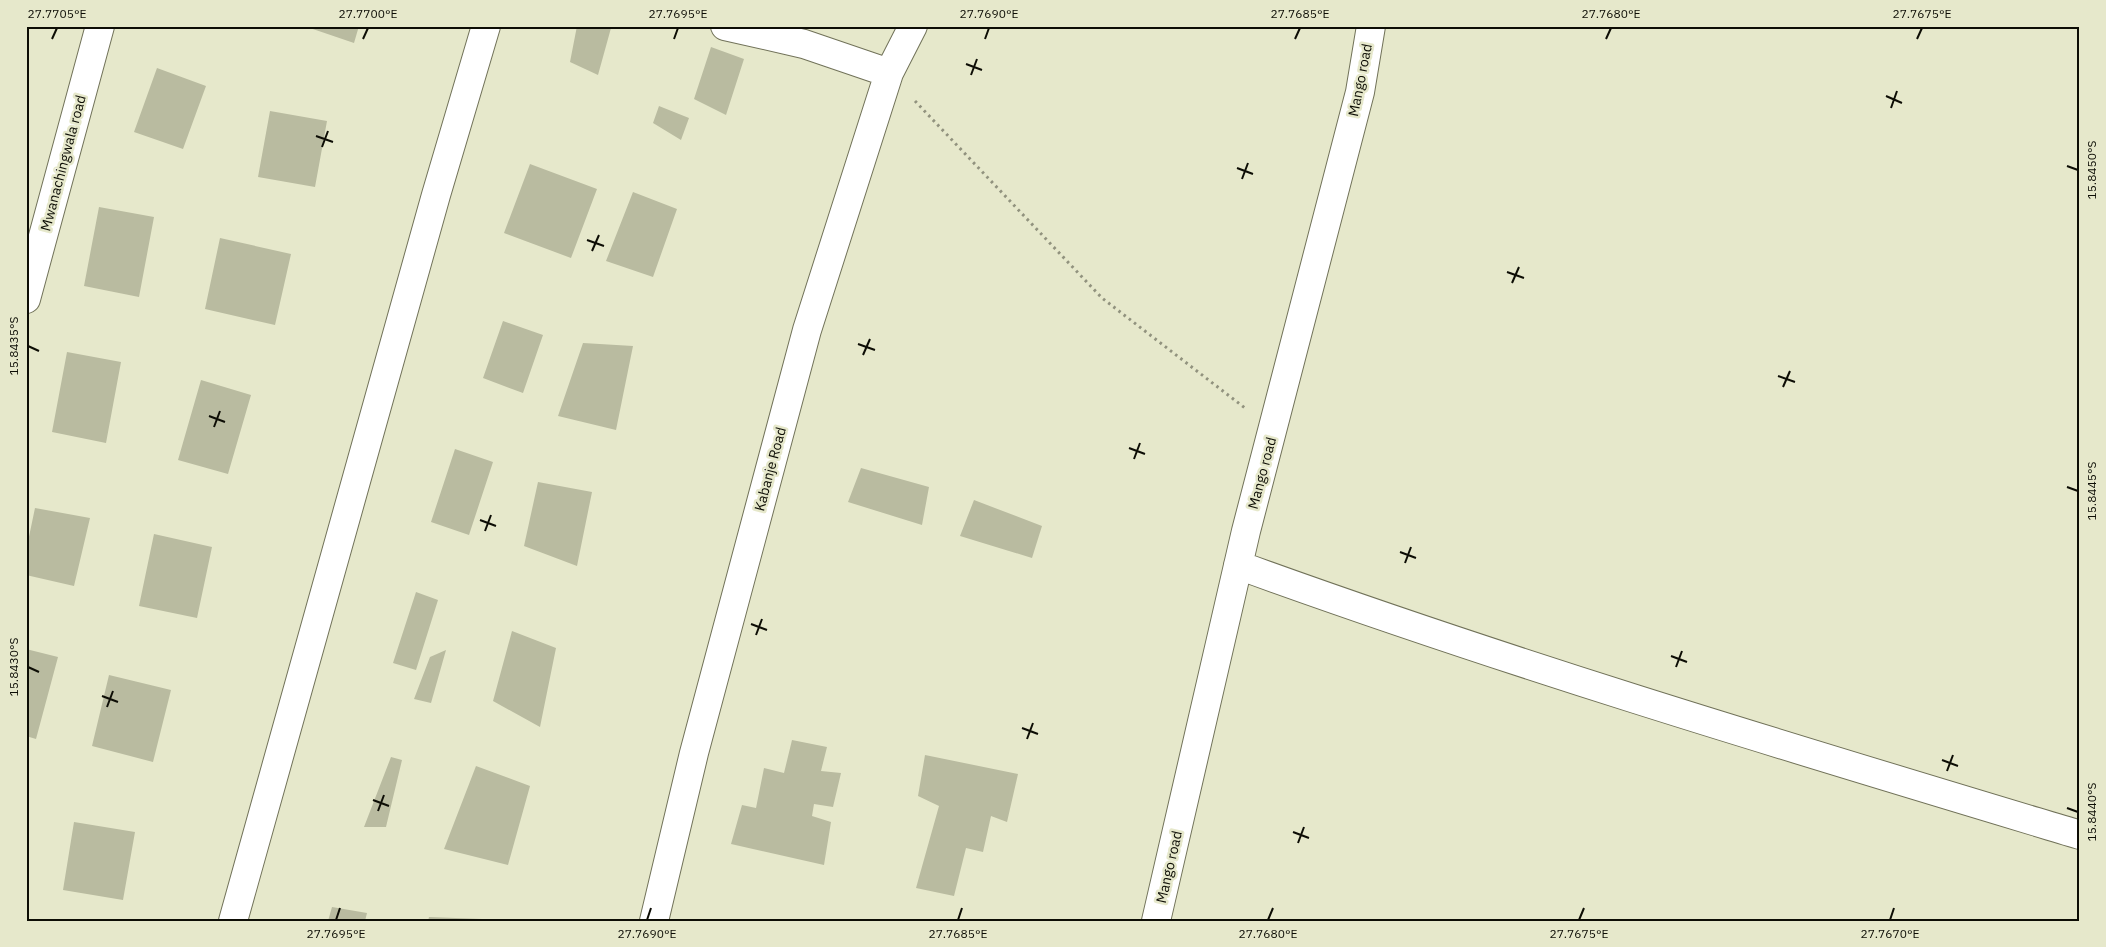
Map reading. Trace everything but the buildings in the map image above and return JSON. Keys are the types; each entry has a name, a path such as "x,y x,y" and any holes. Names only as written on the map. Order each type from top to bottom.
{"street":[{"name":"Mwanachingwala road","path":"26,299 35,231 100,26"},
{"path":"234,921 436,195 486,26"},
{"path":"725,26 804,44 889,73"},
{"name":"Kabanje Road","path":"654,921 694,753 807,330 889,73 913,26"},
{"name":"Mango road","path":"1156,921 1238,565 1360,92 1371,26"},
{"path":"1238,565 1361,610 1671,712 2080,835"}],"path":[{"path":"889,73 1102,298 1274,430"}]}
